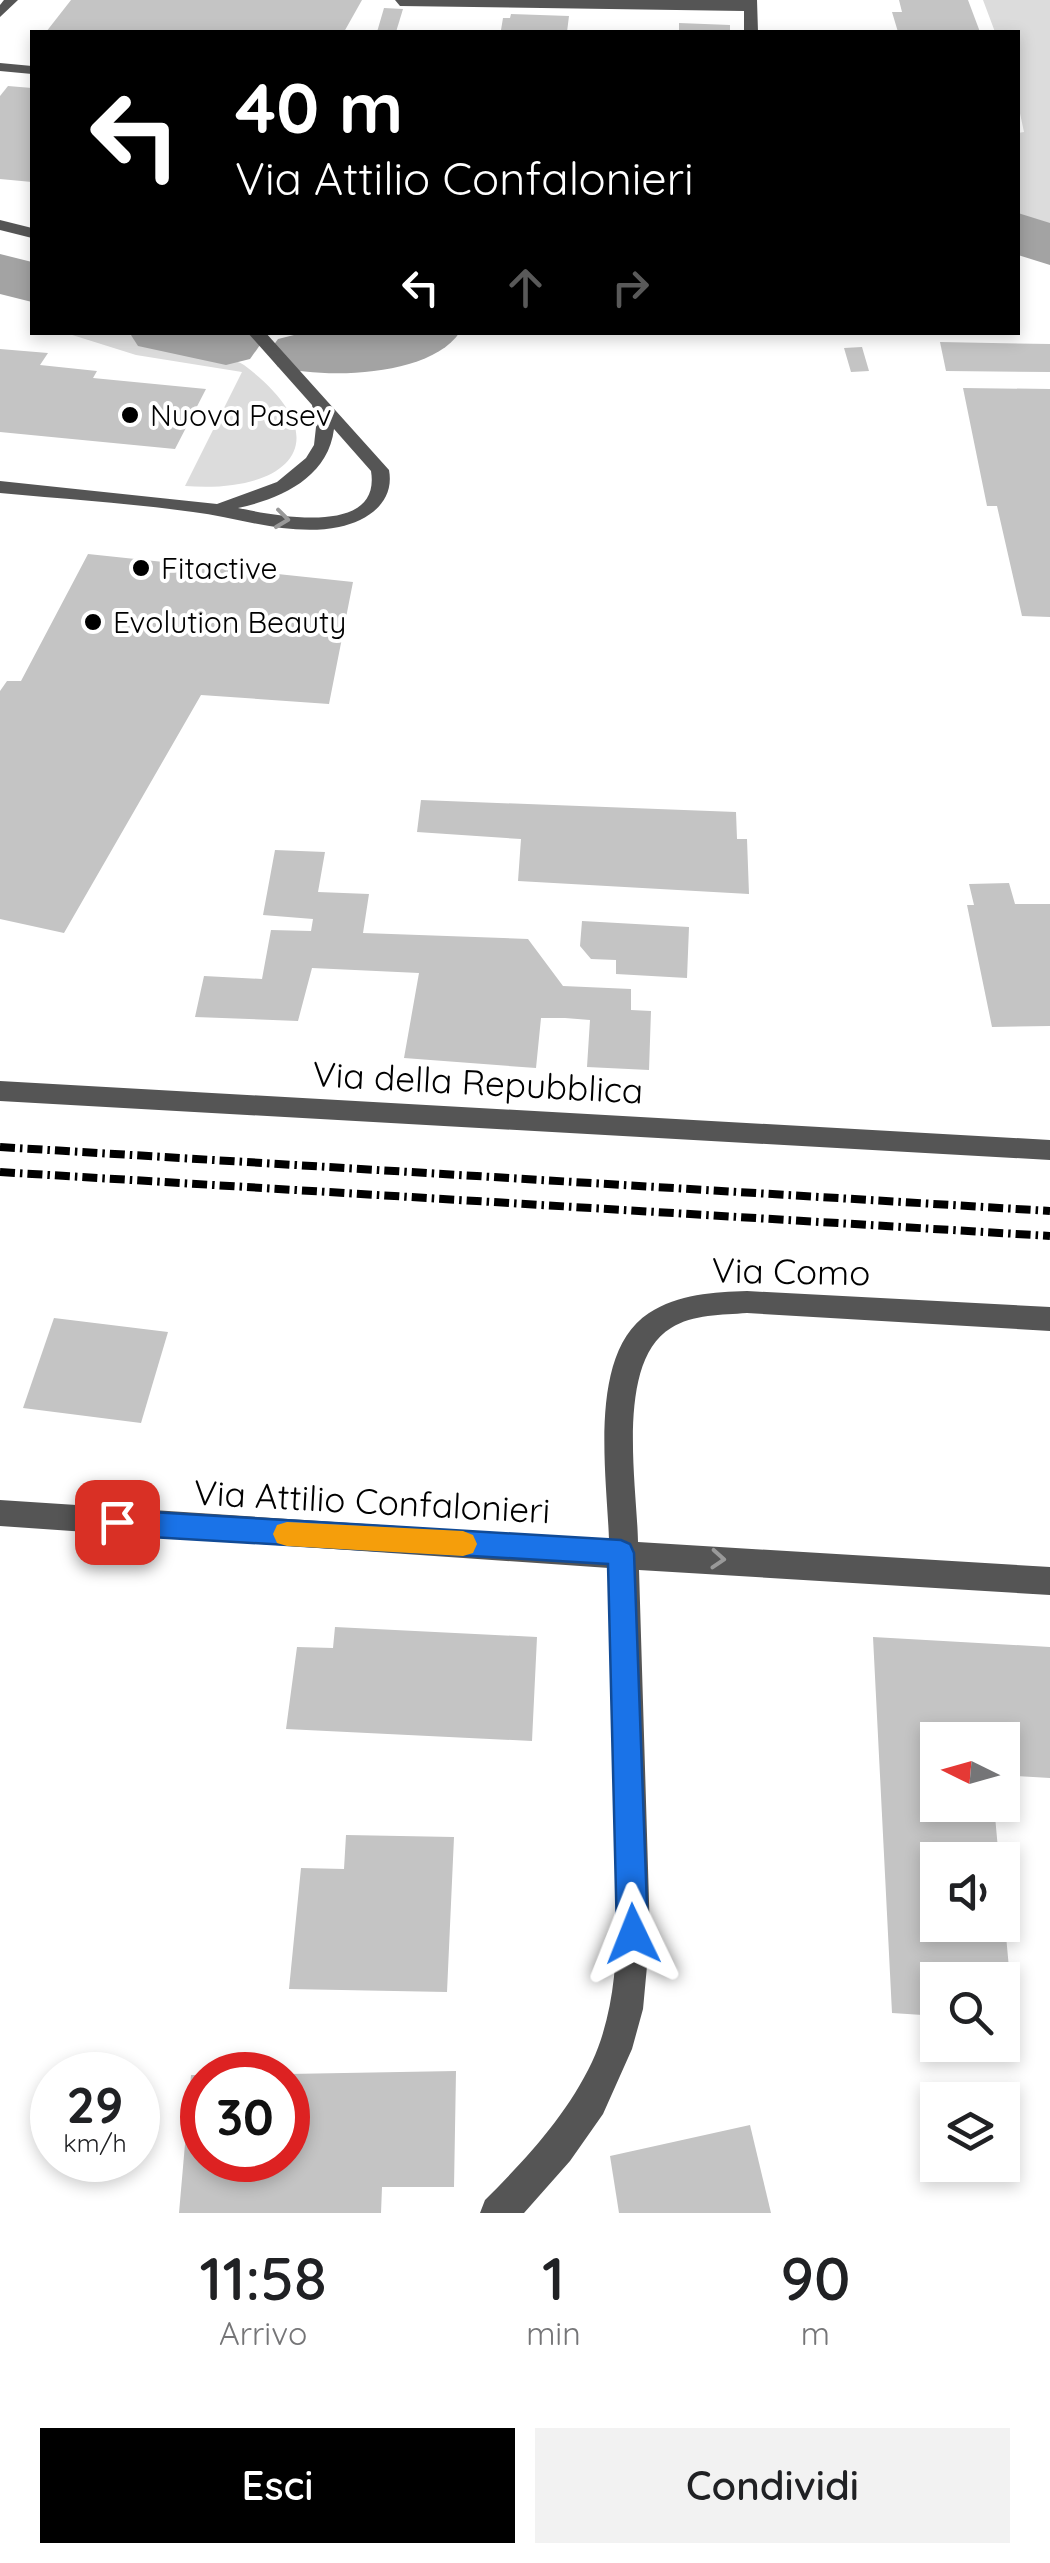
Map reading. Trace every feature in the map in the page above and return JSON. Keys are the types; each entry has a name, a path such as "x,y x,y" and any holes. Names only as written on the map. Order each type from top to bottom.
{"street":[{"path":"0,14 11,0"},
{"path":"400,2 750,3 750,30"},
{"path":"0,68 30,70"},
{"path":"0,225 30,232"},
{"path":"0,487 309,523 336,522 365,510 379,493 380,470 258,335"},
{"path":"186,506 247,501 294,479 318,457 324,444 327,431 318,405"},
{"name":"Via della Repubblica","path":"0,1091 1050,1150"},
{"name":"Via Como","path":"498,2213 552,2160 593,2101 624,2020 633,1934 621,1553 620,1399 624,1362 641,1335 672,1313 706,1303 1050,1319"},
{"name":"Via Attilio Confalonieri","path":"0,1513 195,1529 1050,1581"}],"shaded area":[{"path":"983,0 1050,0 1050,227 1020,220 1020,133 1024,132 1020,113 1020,30 994,30"},
{"path":"72,335 130,335 174,351 241,363 274,392 291,417 297,438 291,457 276,471 252,481 185,486 242,372 136,355"}],"building":[{"path":"71,0 362,0 345,30 48,30"},
{"path":"899,0 968,0 979,30 897,30 892,12 902,12"},
{"path":"384,8 403,9 397,30 378,30"},
{"path":"511,14 569,16 567,30 501,30 503,18 510,18"},
{"path":"679,23 730,25 730,30 679,30"},
{"path":"8,86 30,88 30,182 0,179 0,96"},
{"path":"940,342 1050,344 1050,372 946,371"},
{"path":"862,347 869,371 851,372 844,348"},
{"path":"0,349 48,353 40,365 97,371 93,378 206,389 175,449 0,432"},
{"path":"963,388 1050,389 1050,617 1022,616 997,506 987,506"},
{"path":"88,554 353,582 329,704 201,695 64,933 0,919 0,691 7,681 21,681"},
{"path":"421,800 736,812 737,839 747,839 749,894 518,881 521,839 417,832"},
{"path":"275,850 325,852 318,892 369,894 363,933 528,939 563,986 631,989 631,1010 651,1011 649,1070 587,1067 590,1020 565,1018 541,1018 536,1068 404,1058 419,973 312,968 298,1021 195,1017 204,976 262,979 271,930 311,931 313,919 263,915"},
{"path":"1009,883 1015,904 1050,904 1050,1026 992,1027 967,905 974,905 969,884"},
{"path":"582,921 689,927 687,978 616,974 616,960 591,959 580,946"},
{"path":"54,1318 168,1332 141,1423 23,1408"},
{"path":"335,1627 537,1637 532,1741 286,1729 297,1647 333,1648"},
{"path":"873,1637 1050,1647 1050,1778 1020,1776 1020,1722 920,1722 920,1822 996,1822 997,1842 920,1842 920,1942 1007,1942 1008,1962 920,1962 920,2015 892,2013"},
{"path":"346,1835 454,1837 447,1992 289,1989 301,1868 344,1869"},
{"path":"456,2071 454,2187 382,2187 381,2213 179,2213 182,2182 310,2182 310,2074"},
{"path":"750,2125 771,2213 619,2213 610,2156"}],"waterway":[{"path":"1020,233 1050,246"},
{"path":"0,273 30,282"},
{"path":"177,335 226,345"},
{"path":"302,353 366,354 419,335"}],"railway":[{"path":"0,1147 1050,1211"},
{"path":"0,1172 1050,1236"}],"slow traffic":[{"path":"287,1534 463,1544"}],"place":[{"name":"Nuova Pasev","path":"130,415"},
{"name":"Fitactive","path":"141,568"},
{"name":"Evolution Beauty","path":"93,622"}],"route":[{"path":"117,1522 621,1553 633,1934"}]}
